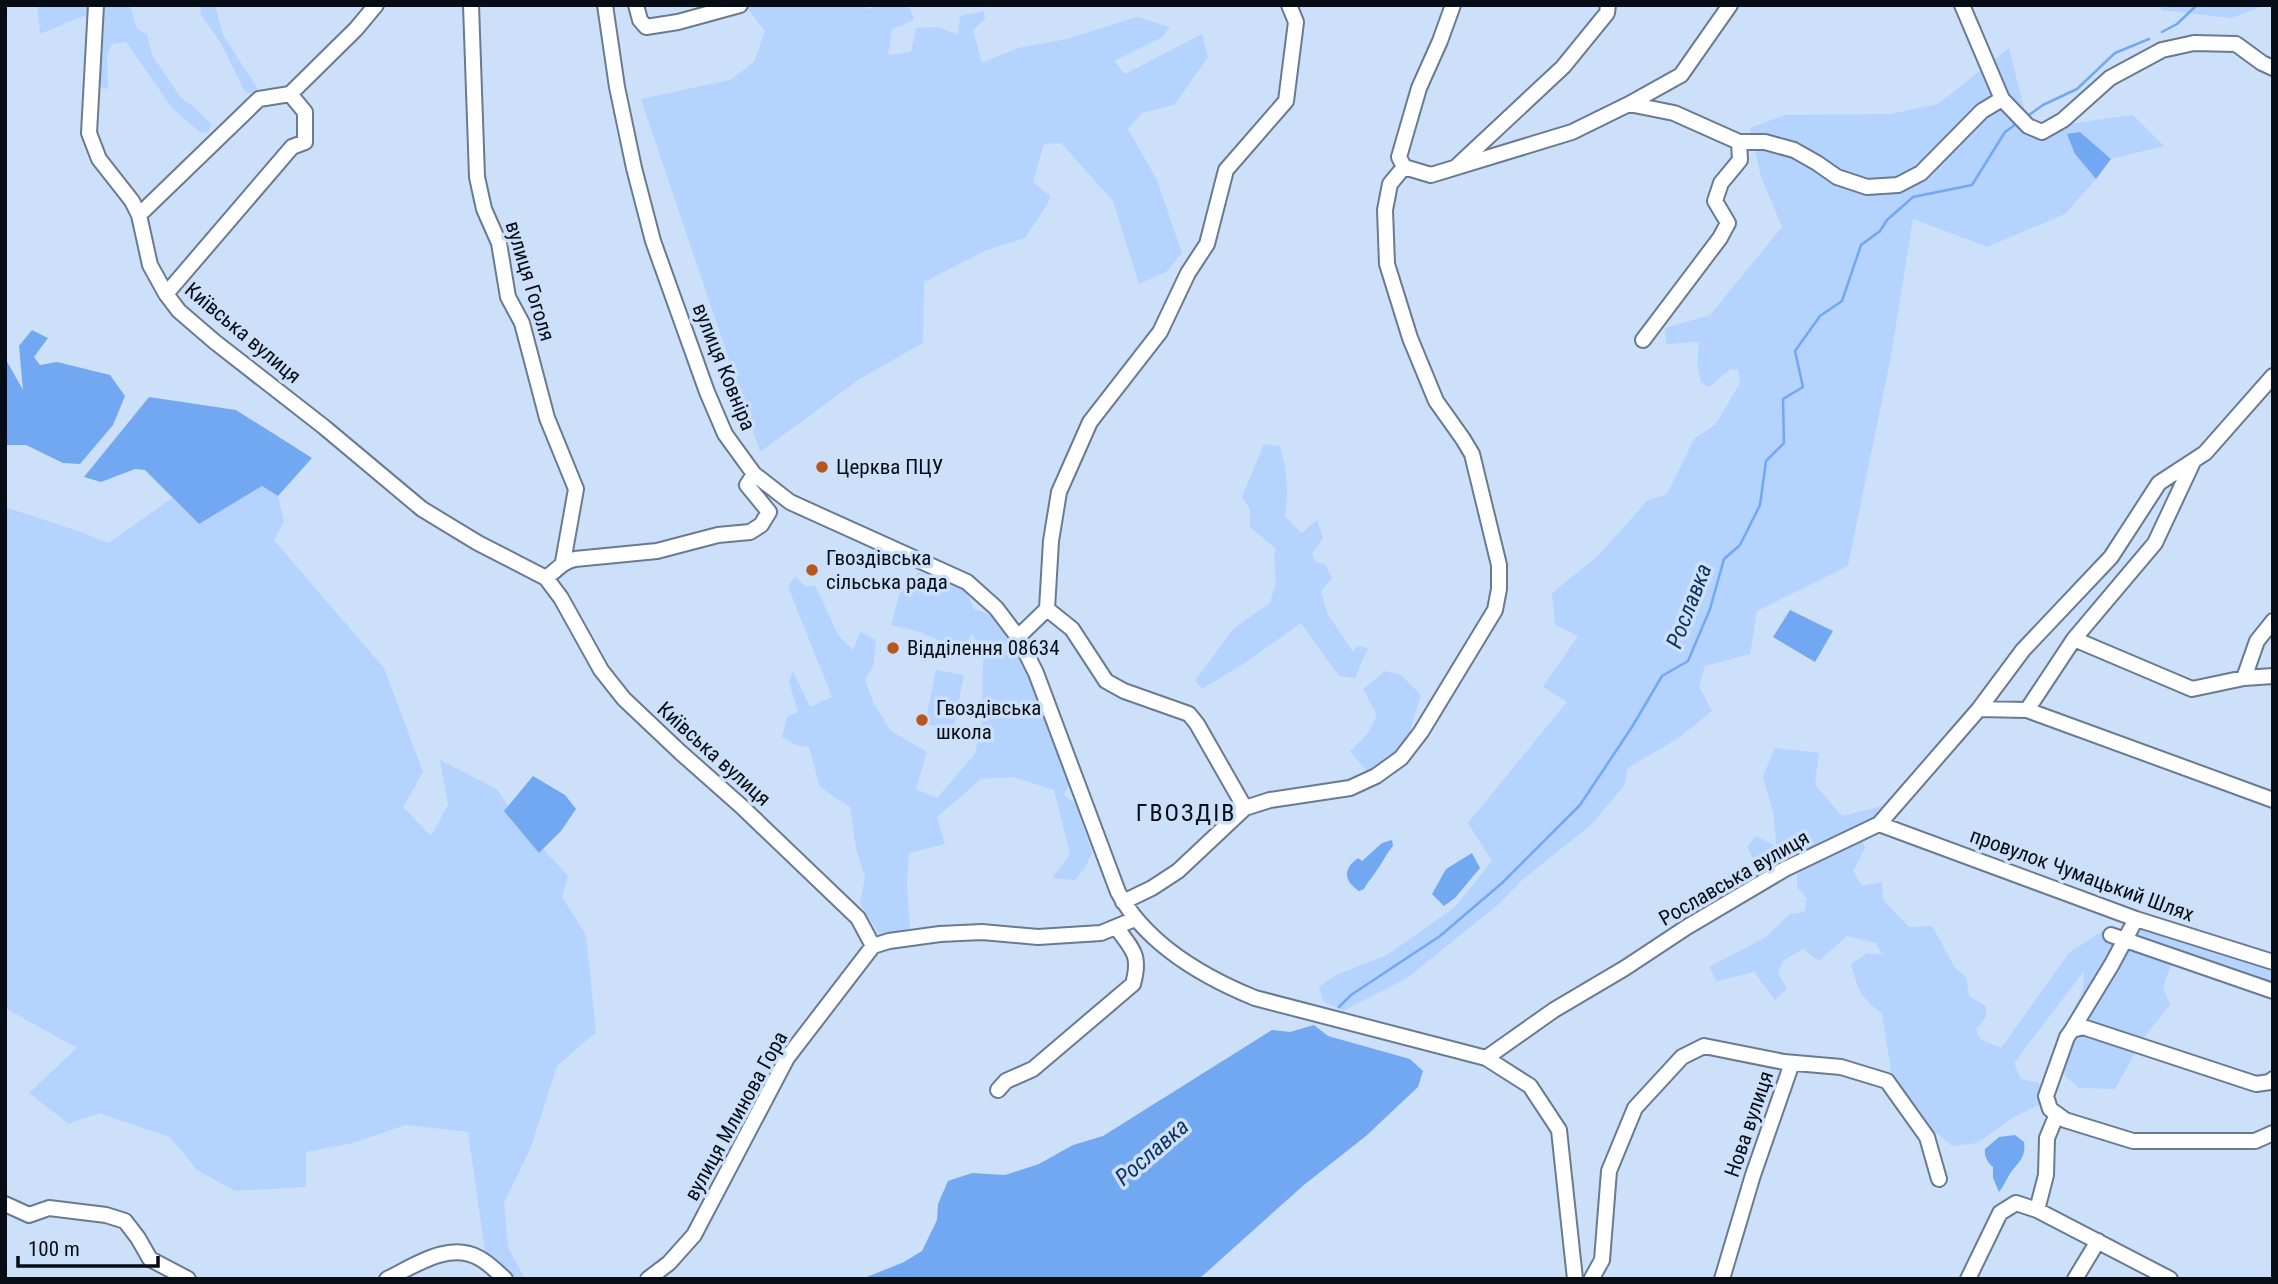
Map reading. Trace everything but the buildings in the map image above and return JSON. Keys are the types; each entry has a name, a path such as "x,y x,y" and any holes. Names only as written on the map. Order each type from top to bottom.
{"street":[{"name":"Київська вулиця","path":"96,5 89,132 99,159 132,201 139,215 150,265 178,311 324,426 422,509 478,543 546,578 561,598 601,670 624,699 858,918 873,946"},
{"path":"139,215 259,99 290,93 356,29 376,5"},
{"name":"вулиця Гоголя","path":"471,5 477,177 484,209 499,243 508,297 522,323 547,418 576,489 563,562"},
{"name":"вулиця Ковніра","path":"606,5 617,87 653,241 725,433 754,474 790,502 967,582 996,608 1018,637 1036,673 1124,902 1135,919 1172,953 1234,990 1255,998 1486,1058 1531,1086 1559,1130 1575,1276"},
{"path":"636,5 640,20 646,27 678,22 740,5"},
{"path":"1018,637 1046,609 1051,541 1059,492 1090,422 1160,332 1188,273 1207,244 1226,170 1286,101 1296,22 1289,5"},
{"path":"1452,5 1444,32 1419,88 1399,157 1404,167 1431,175 1572,132 1681,75 1730,5"},
{"path":"1455,168 1563,67 1607,13 1608,5"},
{"path":"1962,5 2002,99 2028,126 2042,132 2063,120 2110,78 2162,50 2194,43 2236,44 2273,68"},
{"path":"166,294 292,147 305,142 305,112 290,93"},
{"path":"1629,104 1674,113 1739,142 1765,142 1794,150 1837,177 1867,187 1898,185 1921,173 1982,111 2002,99"},
{"path":"1643,340 1720,238 1728,223 1715,201 1721,183 1740,160 1739,142"},
{"path":"1124,902 1178,871 1245,808 1270,800 1350,788 1376,776 1401,758 1421,732 1496,610 1499,565 1472,454 1436,401 1410,338 1387,264 1385,210 1390,184 1404,167"},
{"name":"Рославська вулиця","path":"1486,1058 1553,1010 1625,968 1687,927 1785,869 1879,824 1979,709 2023,650 2111,557 2159,483 2205,453 2273,376"},
{"name":"Рославська вулиця","path":"2027,710 2074,639 2155,542 2194,460"},
{"path":"546,578 563,562 604,555 657,551 718,536 750,532 761,525 769,512 747,485 754,474"},
{"path":"1046,609 1072,629 1106,681 1124,691 1189,714 1245,808"},
{"path":"2244,678 2257,641 2273,621"},
{"path":"2074,639 2192,689 2244,678 2273,676"},
{"path":"1979,709 2027,710 2273,800"},
{"name":"провулок Чумацький Шлях","path":"1879,824 2136,919 2273,962"},
{"path":"873,946 940,934 982,932 1038,937 1101,933 1135,919"},
{"path":"2136,919 2126,941 2072,1030 2046,1096 2050,1109 2065,1120 2133,1140 2255,1142 2273,1133"},
{"path":"998,1090 1006,1081 1033,1069 1133,984 1138,965 1131,948 1116,927"},
{"path":"2110,935 2273,991"},
{"name":"вулиця Млинова Гора","path":"648,1279 669,1263 694,1235 787,1058 873,946"},
{"path":"2072,1030 2083,1027 2256,1084 2273,1079"},
{"path":"1575,1276 1595,1278 1602,1260 1609,1171 1635,1108 1682,1057 1704,1046 1792,1063"},
{"name":"Нова вулиця","path":"1722,1279 1753,1175 1792,1063 1841,1067 1886,1080 1927,1137 1939,1180"},
{"path":"2037,1210 2046,1175 2048,1138 2057,1114"},
{"path":"1968,1279 2000,1213 2016,1203 2037,1210 2098,1241 2154,1275 2170,1279"},
{"path":"5,1204 29,1215 49,1208 106,1215 125,1221 150,1259 188,1279"},
{"path":"2075,1279 2098,1241"},
{"path":"387,1279 428,1258 441,1254 464,1253 479,1258 505,1279"}],"shaded area":[{"path":"37,5 130,6 137,29 147,34 152,55 181,98 211,124 208,132 201,133 173,109 126,42 112,44 107,56 108,89 97,87 98,21 83,16 40,34"},
{"path":"200,5 215,5 223,35 258,89 249,94 244,90 221,43 201,15"},
{"path":"745,5 865,5 868,9 880,5 909,5 914,20 892,29 888,55 911,52 916,28 938,27 958,35 960,16 984,11 985,19 973,30 982,63 1018,48 1067,39 1137,17 1170,27 1161,38 1114,61 1125,74 1202,34 1208,57 1174,105 1142,113 1128,129 1157,180 1182,253 1166,272 1139,284 1113,201 1061,143 1044,144 1033,182 1050,196 1025,238 987,250 924,282 923,343 861,378 760,452 641,99 730,80 754,62 765,31"},
{"path":"2162,5 2267,5 2231,18 2161,10"},
{"path":"2009,48 2031,137 2074,123 2133,115 2164,146 2111,159 2081,133 2075,154 2096,179 2065,214 1987,247 1913,219 1891,356 1848,566 1757,611 1750,654 1705,666 1699,686 1712,711 1677,739 1628,768 1624,786 1592,824 1521,881 1499,904 1407,978 1343,1011 1323,1001 1319,987 1336,975 1387,955 1455,907 1492,861 1468,823 1567,702 1543,687 1578,636 1555,625 1552,593 1599,555 1647,501 1667,494 1694,439 1716,424 1740,383 1738,370 1731,369 1709,387 1701,382 1697,363 1699,342 1666,344 1665,328 1710,315 1782,227 1761,177 1750,128 1785,115 1890,114 1938,104"},
{"path":"1264,444 1280,446 1287,481 1285,517 1302,533 1317,520 1323,538 1312,554 1315,562 1325,564 1332,578 1321,591 1327,613 1353,652 1357,646 1368,648 1355,678 1339,676 1301,623 1245,663 1202,689 1195,681 1233,629 1270,603 1276,582 1276,549 1250,527 1250,509 1242,497"},
{"path":"262,486 278,496 284,522 274,540 384,668 423,772 403,807 431,836 448,805 440,760 497,789 517,820 568,876 562,897 586,935 596,1032 557,1066 531,1147 504,1203 508,1247 525,1279 489,1279 468,1132 406,1125 353,1143 306,1152 306,1187 235,1191 197,1170 170,1137 99,1113 69,1124 29,1093 77,1048 5,1008 5,507 109,543 172,498 199,524"},
{"path":"919,572 963,588 974,609 994,618 1007,630 1019,648 1040,695 1070,784 1063,795 1075,803 1092,852 1085,868 1075,880 1052,878 1070,854 1054,790 1013,777 981,779 937,817 945,844 909,853 907,885 910,928 882,939 860,903 865,877 856,849 850,807 820,787 809,747 796,745 782,737 787,717 798,712 789,682 793,671 810,707 832,697 788,587 795,576 806,587 815,585 838,635 853,650 860,632 876,640 873,666 865,680 874,704 891,731 927,752 916,789 937,798 975,754 982,721 983,660 973,634 952,659 938,640 920,632 891,625 901,589"},
{"path":"936,670 964,675 953,729 925,724"},
{"path":"1385,671 1401,675 1421,695 1406,743 1369,774 1350,751 1368,733 1377,715 1363,689"},
{"path":"1775,748 1819,753 1815,785 1842,816 1882,806 1870,821 1761,874 1747,847 1756,836 1776,846 1774,816 1763,776"},
{"path":"1862,840 1865,848 1853,871 1862,886 1882,882 1883,900 1909,927 1932,926 1955,968 1966,977 1969,996 1986,1006 1986,1017 1976,1029 1980,1039 2001,1048 2069,953 2102,931 2139,929 2273,972 2273,988 2201,961 2171,965 2163,987 2170,1005 2144,1037 2115,1089 2079,1088 2065,1076 2061,1038 2083,989 2084,971 2014,1063 2021,1079 2039,1083 2041,1104 2014,1117 1977,1143 1952,1146 1895,1098 1882,1013 1869,1003 1861,992 1851,964 1867,953 1882,955 1876,943 1847,936 1819,961 1803,949 1784,960 1778,973 1787,989 1775,1000 1754,972 1717,981 1709,967 1766,937 1790,914 1804,912 1807,899 1797,887 1797,869"}],"water":[{"path":"2080,132 2111,159 2096,179 2075,154 2067,134"},
{"path":"32,330 48,338 34,357 40,365 57,362 110,375 125,396 113,425 80,464 63,463 26,445 5,445 5,358 23,390 19,346"},
{"path":"149,397 236,410 312,458 278,496 262,486 199,524 145,470 135,469 101,482 84,477"},
{"path":"1790,610 1833,631 1815,662 1773,637"},
{"path":"533,776 565,795 576,809 561,831 539,853 504,811"},
{"path":"1392,840 1393,846 1364,889 1359,891 1348,879 1350,866 1358,858 1362,861 1382,843"},
{"path":"1472,853 1480,868 1455,898 1444,906 1432,894 1446,869"},
{"path":"1314,1025 1328,1036 1410,1059 1423,1071 1418,1087 1366,1136 1305,1184 1199,1279 862,1279 904,1262 922,1251 937,1220 938,1204 948,1181 972,1173 1005,1175 1039,1164 1073,1145 1103,1136 1272,1030 1290,1032"},
{"path":"2015,1135 2024,1142 2023,1155 1999,1192 1993,1178 1993,1167 1986,1159 1985,1149 1999,1137"}],"waterway":[{"name":"Рославка","path":"2162,32 2177,24 2197,5"},
{"path":"2029,115 2043,105 2077,89 2115,53 2149,39"},
{"name":"Рославка","path":"1339,1007 1351,995 1440,936 1502,883 1580,805 1662,676 1688,661 1710,609 1724,559 1740,545 1760,505 1766,461 1784,443 1783,399 1803,387 1795,351 1820,316 1842,301 1861,245 1880,231 1887,220 1913,197 1972,185 2005,132 2016,124"}],"place":[{"name":"Церква ПЦУ","path":"822,467"},
{"name":"Гвоздівська сільська рада","path":"812,570"},
{"name":"Відділення 08634","path":"893,648"},
{"name":"Гвоздівська школа","path":"922,720"}],"district":[{"name":"ГВОЗДІВ","path":"1186,813"}]}
